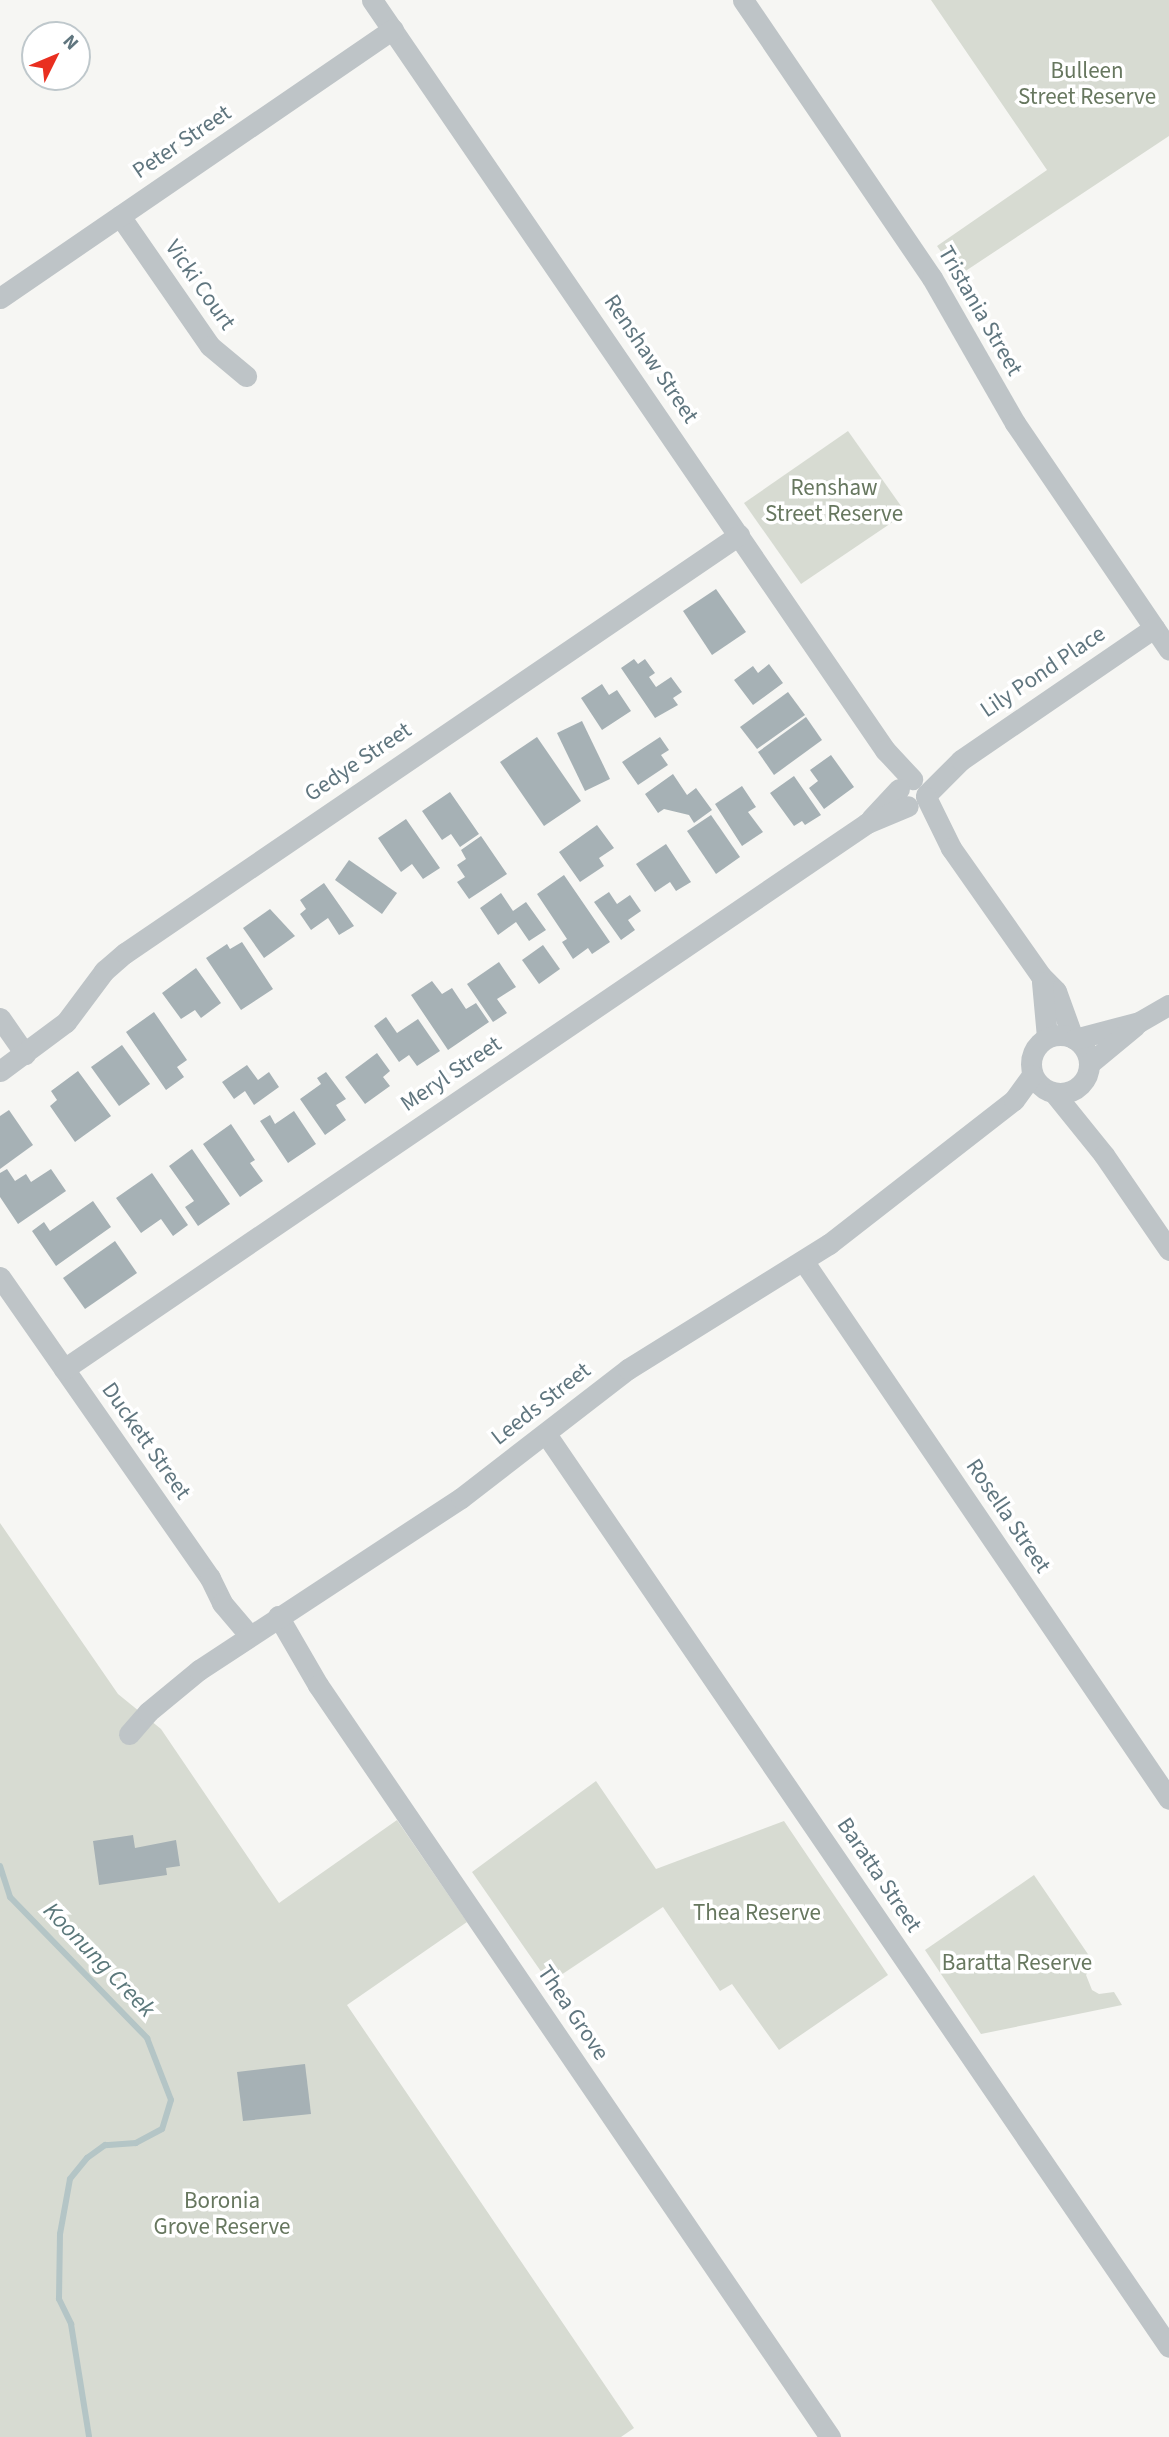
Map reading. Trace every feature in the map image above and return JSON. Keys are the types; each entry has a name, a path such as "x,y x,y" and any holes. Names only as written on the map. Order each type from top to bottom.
{"street":[{"name":"Renshaw Street","path":"372,0 912,792 1041,976 1056,991 1074,1038"},
{"name":"Tristania Street","path":"743,0 926,268 1015,423 1169,650"},
{"name":"Peter Street","path":"0,298 393,29"},
{"name":"Vicki Court","path":"120,216 210,346 246,376"},
{"name":"Gedye Street","path":"0,1071 66,1022 104,971 125,953 739,535"},
{"name":"Lily Pond Place","path":"912,792 1154,628"},
{"name":"Meryl Street","path":"64,1369 912,792"},
{"name":"Renshaw Street","path":"1041,976 1048,1016 1047,1037"},
{"path":"1104,1155 1084,1114 1080,1086 1089,1064 1139,1022 1169,1006"},
{"path":"0,1018 25,1054"},
{"path":"1139,1022 1074,1038 1047,1037 1034,1049 1032,1075 1104,1155 1169,1250"},
{"path":"1074,1038 1089,1064"},
{"name":"Leeds Street","path":"129,1734 158,1703 249,1634 461,1497 628,1369 804,1262 1014,1100 1032,1075"},
{"path":"1051,1093 1080,1086"},
{"name":"Leeds Street","path":"989,1120 1051,1093"},
{"name":"Rosella Street","path":"804,1262 1169,1799"},
{"name":"Duckett Street","path":"0,1277 209,1578 222,1603 249,1634"},
{"name":"Baratta Street","path":"546,1434 1169,2347"},
{"name":"Thea Grove","path":"278,1616 318,1685 830,2437"}],"green space":[{"name":"Bulleen Street Reserve","path":"931,0 1169,0 1169,136 958,276 937,246 1047,170"},
{"name":"Renshaw Street Reserve","path":"848,431 906,513 801,584 744,503"},
{"name":"Boronia Grove Reserve","path":"0,1523 118,1694 161,1729 279,1903 397,1820 467,1922 347,2005 634,2428 621,2437 0,2437"},
{"name":"Thea Reserve","path":"596,1781 656,1869 784,1821 888,1975 779,2050 732,1984 720,1991 663,1907 549,1983 472,1872"},
{"name":"Baratta Reserve","path":"1034,1875 1094,1963 1086,1975 1092,1990 1099,1994 1114,1992 1122,2005 981,2034 925,1950"}],"building":[{"path":"716,589 746,632 712,655 683,611"},
{"path":"634,659 638,664 645,659 655,673 649,677 656,687 671,677 682,692 673,698 678,705 655,718 621,668"},
{"path":"769,664 783,683 753,705 734,680 753,666 758,673"},
{"path":"602,684 609,695 617,690 631,711 602,730 581,698"},
{"path":"788,692 805,715 757,749 740,727"},
{"path":"806,717 822,740 774,775 758,752"},
{"path":"582,721 610,779 585,791 557,733"},
{"path":"537,737 581,801 544,826 500,762"},
{"path":"660,737 669,750 661,755 668,765 638,785 622,762"},
{"path":"831,755 854,787 824,809 809,788 818,781 810,770"},
{"path":"673,774 687,795 696,788 712,810 694,823 689,815 664,809 658,813 645,794"},
{"path":"794,776 821,815 805,825 802,821 794,826 770,793"},
{"path":"742,786 756,807 748,812 763,832 742,846 715,804"},
{"path":"450,792 479,834 460,847 451,834 442,840 422,811"},
{"path":"711,815 740,857 716,874 687,831"},
{"path":"406,819 440,868 423,879 412,864 401,872 378,838"},
{"path":"597,825 614,848 599,858 604,866 580,882 559,852"},
{"path":"481,836 507,874 469,899 457,882 465,877 457,865 466,859 461,850"},
{"path":"666,844 691,882 676,891 670,882 655,892 636,864"},
{"path":"349,860 397,893 382,914 335,880"},
{"path":"564,875 610,942 592,954 588,948 573,959 562,942 567,939 537,894"},
{"path":"324,883 354,926 339,935 328,918 311,930 300,914 306,909 300,900"},
{"path":"609,892 617,904 630,895 641,911 628,920 635,930 621,940 594,902"},
{"path":"501,893 513,911 526,902 546,930 529,941 516,922 498,935 480,908"},
{"path":"270,909 295,936 264,958 243,928"},
{"path":"242,942 273,989 241,1010 206,958 227,944 230,949"},
{"path":"543,945 560,969 539,984 522,960"},
{"path":"499,962 516,987 497,999 507,1013 493,1022 467,984"},
{"path":"196,968 221,1003 201,1018 195,1010 181,1019 162,993"},
{"path":"432,981 442,994 452,988 466,1009 476,1003 489,1022 448,1050 411,995"},
{"path":"154,1012 187,1060 177,1067 184,1077 166,1090 126,1032"},
{"path":"386,1017 397,1033 418,1019 440,1051 417,1066 409,1055 399,1062 374,1026"},
{"path":"122,1045 150,1084 119,1106 91,1067"},
{"path":"377,1053 390,1071 383,1077 390,1086 365,1104 345,1077"},
{"path":"247,1065 258,1080 269,1072 279,1087 254,1105 245,1091 234,1099 222,1082"},
{"path":"78,1071 111,1116 75,1142 50,1106 57,1100 51,1091"},
{"path":"326,1072 346,1099 336,1105 346,1120 325,1135 300,1099 321,1084 317,1078"},
{"path":"9,1110 33,1145 0,1169 0,1116"},
{"path":"294,1111 316,1144 288,1163 260,1121 270,1115 275,1124"},
{"path":"231,1124 255,1160 250,1163 263,1181 240,1197 203,1144"},
{"path":"192,1149 230,1204 198,1226 185,1207 194,1201 169,1166"},
{"path":"7,1169 15,1181 26,1174 31,1182 51,1169 66,1191 18,1224 0,1197 0,1173"},
{"path":"152,1173 188,1225 173,1236 161,1219 141,1233 116,1198"},
{"path":"93,1201 111,1227 56,1266 32,1231 44,1222 50,1231"},
{"path":"115,1241 137,1273 85,1309 63,1278"},
{"path":"133,1835 135,1848 176,1840 180,1866 166,1868 167,1875 99,1885 93,1841"},
{"path":"305,2064 311,2114 243,2121 237,2072"}],"waterway":[{"name":"Koonung Creek","path":"0,1866 10,1897 147,2038 171,2100 162,2129 136,2143 105,2145 87,2158 70,2179 60,2234 59,2299 71,2324 89,2437"}]}
